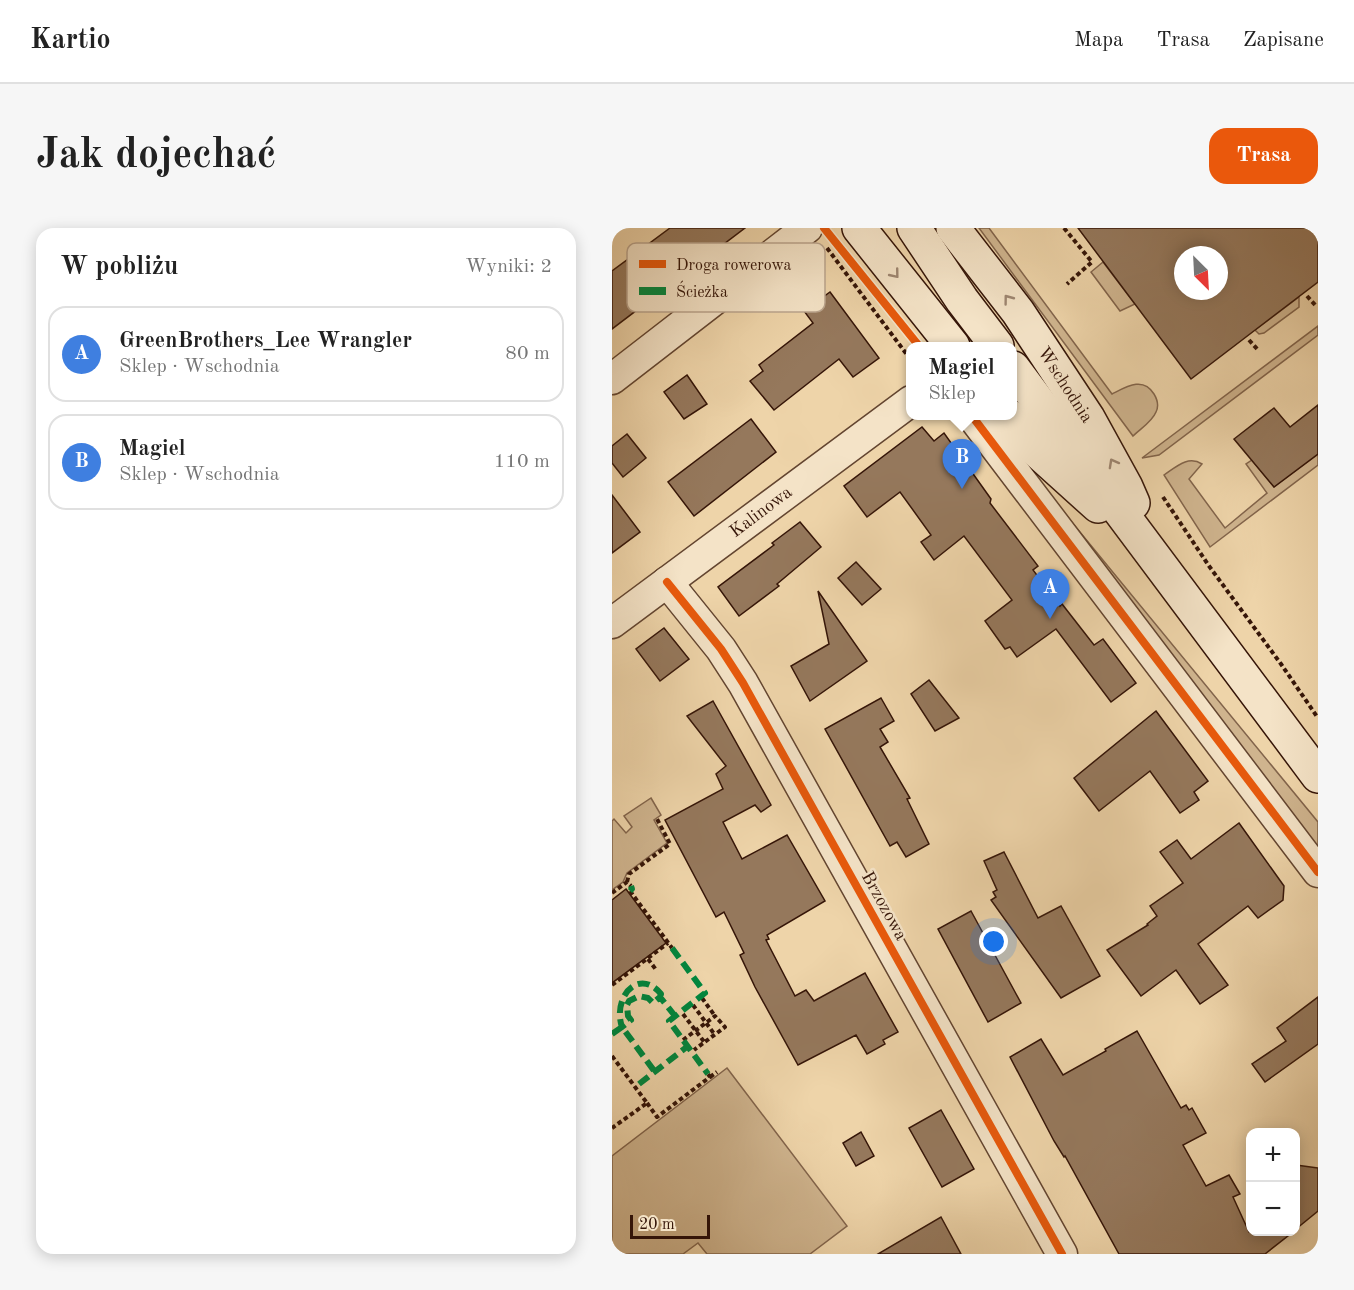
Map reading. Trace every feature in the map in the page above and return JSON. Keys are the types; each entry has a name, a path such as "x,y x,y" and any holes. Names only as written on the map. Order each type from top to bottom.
{"street":[{"path":"858,228 950,342"},
{"path":"895,228 962,300"},
{"path":"914,228 962,300 994,342"},
{"name":"Wschodnia","path":"953,228 1018,312 1088,418 1126,487 1153,555"},
{"path":"612,379 708,312"},
{"name":"Wschodnia","path":"1017,373 1318,776"},
{"name":"Kalinowa","path":"612,623 906,404"},
{"path":"975,420 1318,872"},
{"name":"Wschodnia","path":"1012,420 1037,451 1153,555"},
{"name":"Brzozowa","path":"667,582 721,649 743,683 1062,1254"}],"path":[{"path":"1064,228 1092,262 1067,284"},
{"path":"825,248 906,353"},
{"path":"1307,296 1317,307"},
{"path":"1249,340 1259,351"},
{"path":"612,892 627,882 629,873 670,844 657,819"},
{"path":"627,882 672,948"},
{"path":"612,985 668,943"},
{"path":"648,958 657,971"},
{"path":"694,1050 725,1028 702,999"},
{"path":"693,1005 715,1035"},
{"path":"683,1014 705,1043"},
{"path":"683,1040 715,1016"},
{"path":"612,1056 637,1086 657,1117 717,1072"},
{"path":"612,1128 647,1103"}],"shaded area":[{"path":"979,228 989,228 1112,394 1129,386 1140,384 1145,385 1154,394 1157,407 1154,416 1133,436"},
{"path":"1103,262 1135,304 1120,311 1091,272"},
{"path":"1299,297 1299,307 1264,333 1259,334 1255,330"},
{"path":"1318,326 1318,335 1159,455 1142,458"},
{"path":"1006,442 1318,822 1318,853"},
{"path":"1318,454 1318,465 1210,547 1164,475 1187,461 1202,464 1189,479 1225,528 1267,493 1246,464 1252,460 1274,487"},
{"path":"651,798 661,815 654,820 667,843 627,873 623,882 612,890 612,821 614,819 626,833 632,827 624,816"},
{"path":"727,1068 847,1226 810,1254 707,1254 698,1243 683,1254 612,1254 612,1156"}],"building":[{"path":"670,228 745,228 725,243 650,243"},
{"path":"1078,228 1318,228 1318,282 1191,379"},
{"path":"627,260 627,312 634,312 612,329 612,271"},
{"path":"830,292 879,358 853,377 839,359 774,410 750,381 763,371 759,365 813,323 805,312 825,312 825,296"},
{"path":"687,375 707,404 684,419 664,392"},
{"path":"1318,405 1318,454 1274,487 1234,439 1274,408 1290,427"},
{"path":"751,419 776,452 694,516 668,482"},
{"path":"922,427 934,441 944,433 991,499 990,503 1038,566 1033,570 1060,606 1062,604 1094,645 1103,639 1136,683 1111,702 1056,629 1017,657 1010,647 1005,649 985,621 1012,600 964,536 934,560 921,542 931,535 900,492 867,517 844,486"},
{"path":"627,434 646,458 623,477 612,463 612,446"},
{"path":"612,495 640,532 612,553"},
{"path":"800,522 821,547 777,584 779,586 739,616 718,587 774,545 772,543"},
{"path":"856,562 881,589 862,605 838,578"},
{"path":"818,591 867,661 810,701 791,666 829,644"},
{"path":"664,628 689,659 660,681 636,649"},
{"path":"929,680 959,718 935,731 911,694"},
{"path":"881,698 894,721 880,729 888,742 880,747 910,798 907,799 929,844 906,857 897,842 890,846 825,729"},
{"path":"713,701 771,805 761,812 755,805 723,822 742,859 787,835 825,901 767,935 769,939 766,940 795,996 806,990 814,1001 865,973 898,1032 883,1040 885,1044 867,1054 856,1035 798,1065 755,987 740,955 744,953 724,912 716,917 665,820 723,789 716,774 726,766 687,716"},
{"path":"1156,711 1208,781 1194,792 1199,800 1180,813 1150,771 1099,811 1074,778"},
{"path":"1239,823 1284,886 1283,900 1258,918 1248,906 1198,944 1228,985 1200,1004 1176,970 1141,996 1107,950 1148,925 1157,916 1150,906 1183,883 1160,852 1177,840 1191,859"},
{"path":"1004,852 1038,918 1061,906 1100,976 1061,998 991,900 996,897 993,892 997,890 984,861"},
{"path":"626,889 666,943 612,983 612,900"},
{"path":"971,911 1021,1003 988,1022 938,929"},
{"path":"1318,997 1318,1044 1265,1082 1252,1064 1286,1041 1277,1028"},
{"path":"1137,1031 1181,1108 1186,1105 1189,1110 1192,1108 1206,1133 1183,1145 1206,1186 1229,1175 1240,1194 1233,1197 1246,1225 1246,1236 1288,1236 1265,1254 1119,1254 1065,1156 1054,1141 1010,1057 1041,1039 1063,1075 1106,1051 1105,1049"},
{"path":"941,1110 974,1169 942,1187 909,1128"},
{"path":"861,1132 874,1156 856,1166 843,1143"},
{"path":"1300,1166 1318,1168 1318,1211 1300,1226"},
{"path":"941,1217 961,1254 878,1254"}],"marked path":[{"path":"630,891 631,886"},
{"path":"672,948 705,993 669,1021 708,1074"},
{"path":"660,997 661,994 653,986 636,985 630,989 621,1005 622,1027 631,1020 628,1016 629,1001 639,996 648,998 653,1003 660,997 675,1016"},
{"path":"612,1034 622,1027 655,1072"},
{"path":"639,1084 688,1046"}],"cycle path":[{"path":"824,228 916,342"},
{"path":"975,420 1318,872"},
{"path":"667,582 721,649 743,683 1062,1254"}],"place":[{"name":"Magiel","path":"962,489"},
{"name":"GreenBrothers_Lee Wrangler","path":"1050,619"}]}
